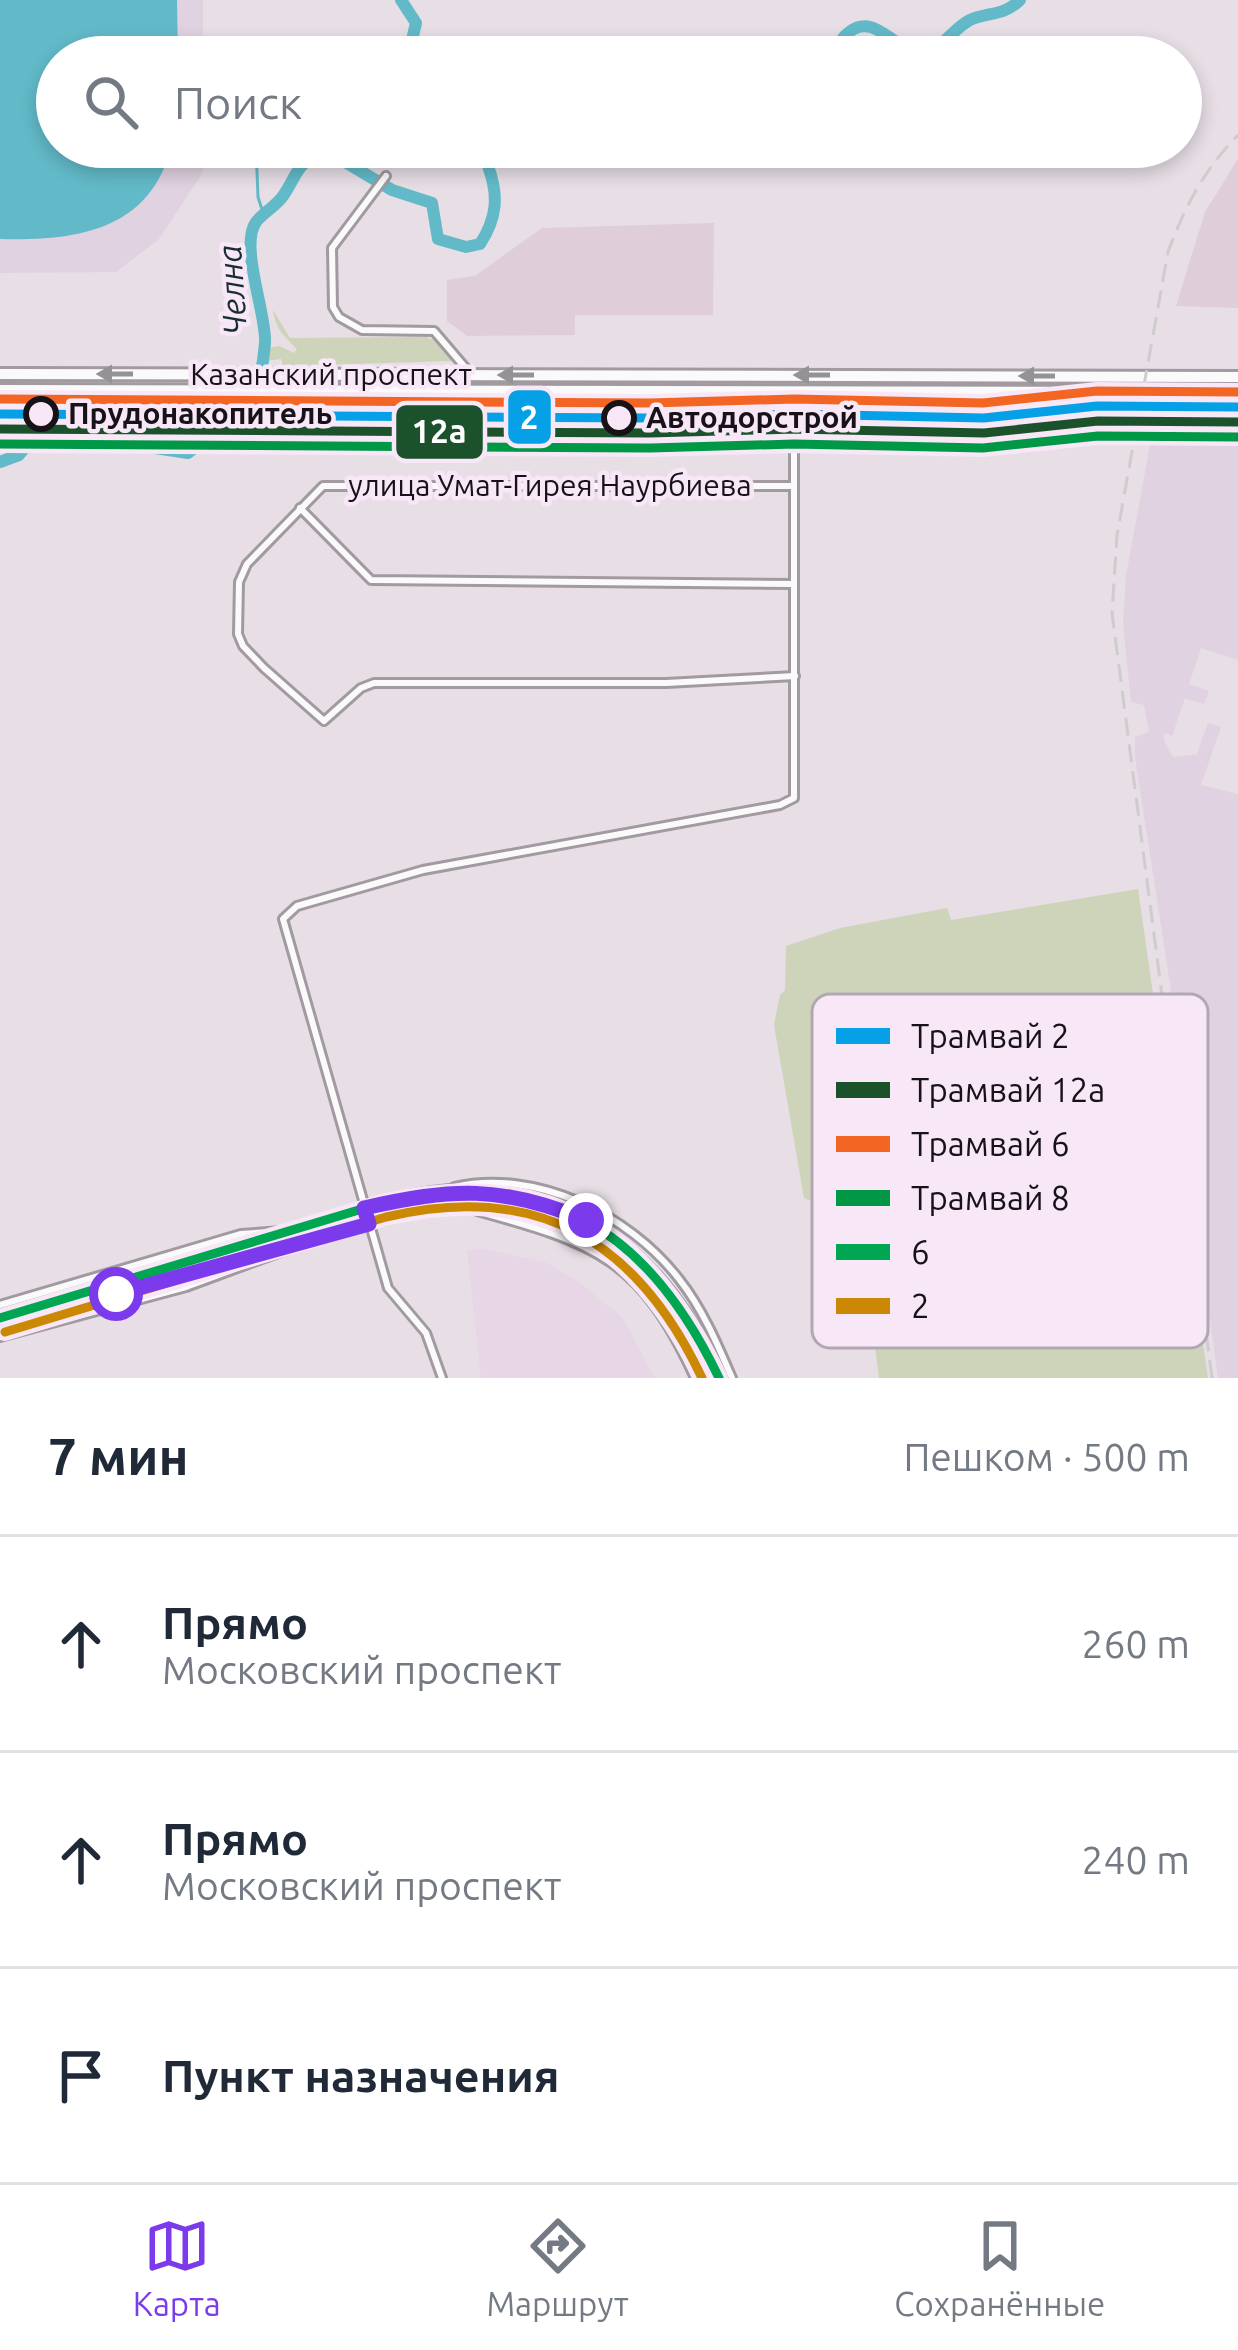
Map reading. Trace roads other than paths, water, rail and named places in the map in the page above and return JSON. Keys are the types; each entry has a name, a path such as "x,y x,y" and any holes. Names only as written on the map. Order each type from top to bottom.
{"main road":[{"name":"Казанский проспект","path":"0,374 1238,376"},
{"path":"978,393 989,383 983,375"},
{"path":"338,376 326,384 338,391"},
{"name":"Казанский проспект","path":"0,390 1238,392"},
{"path":"0,1318 364,1208 432,1192 473,1191 529,1199 586,1220 637,1254 680,1300 719,1378"},
{"path":"0,1333 409,1213 502,1208 558,1222 601,1244 637,1272 664,1302 706,1378"}],"street":[{"path":"386,176 332,248 333,307 339,317 362,330 434,331 472,375"},
{"path":"442,1378 426,1333 388,1288 282,925 287,911 297,906 423,870 790,802 796,793 794,391"},
{"name":"улица Умат-Гирея Наурбиева","path":"794,486 323,486 248,564 239,582 238,634 264,668 324,722 374,682 666,683 794,676"},
{"path":"300,508 371,580 794,584"},
{"path":"432,1192 478,1182 508,1183 562,1196 617,1224 678,1277 696,1303 732,1378"},
{"path":"462,1207 553,1231 605,1258 662,1314 695,1378"},
{"path":"0,1305 242,1234 298,1229"}],"water":[{"path":"0,0 177,0 178,36 36,36 36,168 164,168 146,198 105,226 81,233 0,239"}],"waterway":[{"path":"401,0 416,23 413,36"},
{"name":"Челна","path":"949,36 970,20 1020,0"},
{"name":"Челна","path":"845,36 866,26 887,36"},
{"path":"257,168 264,216"},
{"name":"Челна","path":"0,462 19,455 44,431 188,453 209,437 242,424 258,385 265,343 252,233 300,168"},
{"name":"Челна","path":"355,168 392,190 432,203 438,239 466,247 480,244 493,216 495,197 489,168"}],"railway":[{"path":"1162,994 1112,613 1117,535 1168,252 1197,189 1238,135"},
{"path":"1208,1347 1212,1378"}],"tram line":[{"name":"6","path":"0,399 983,403 1097,391 1238,392"},
{"name":"2","path":"0,414 984,418 1097,406 1238,407"},
{"name":"12а","path":"0,429 984,433 1098,421 1238,422"},
{"name":"8","path":"0,444 983,448 1098,436 1238,437"}],"place":[{"name":"Прудонакопитель","path":"41,414"},
{"name":"Автодорстрой","path":"619,418"}]}
